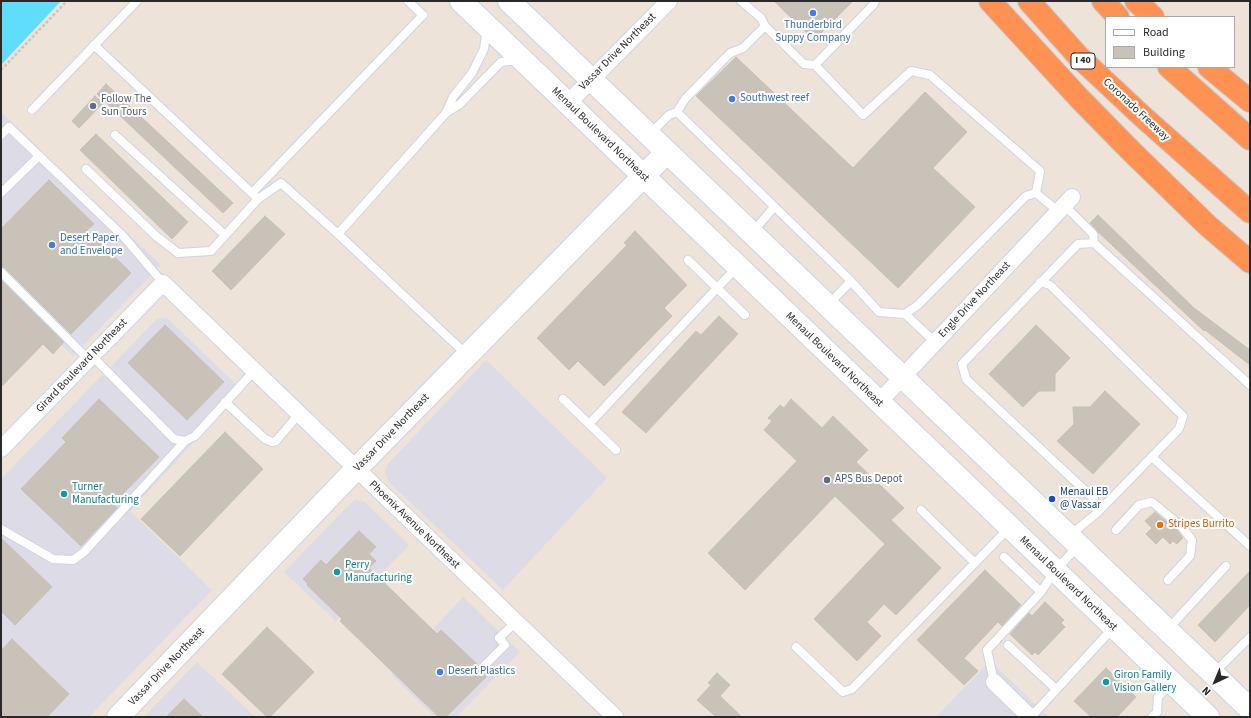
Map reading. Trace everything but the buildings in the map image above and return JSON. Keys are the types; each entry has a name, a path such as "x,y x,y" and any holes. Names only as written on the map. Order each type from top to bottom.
{"highway":[{"path":"990,1 1105,126 1182,201 1250,262"},
{"name":"Coronado Freeway","path":"1029,1 1079,57 1142,116 1250,212"},
{"path":"1103,1 1117,16"},
{"path":"1136,1 1152,16"},
{"path":"1170,68 1250,139"},
{"path":"1209,68 1250,101"}],"main road":[{"name":"Menaul Boulevard Northeast","path":"461,1 1208,717"},
{"path":"509,1 1250,709"},
{"name":"Vassar Drive Northeast","path":"118,717 356,469 667,152"}],"street":[{"name":"Vassar Drive Northeast","path":"567,104 668,1"},
{"name":"Engle Drive Northeast","path":"878,402 1065,205"},
{"name":"Girard Boulevard Northeast","path":"1,449 162,283"},
{"name":"Phoenix Avenue Northeast","path":"162,283 615,717"},
{"path":"994,682 1031,717"}],"lane":[{"path":"32,110 137,1"},
{"path":"252,193 423,15 408,1"},
{"path":"741,1 761,18 765,26 804,64 815,65 863,115 911,71 930,75 1040,171 1036,193"},
{"path":"815,65 874,4 875,1"},
{"path":"445,114 453,98 472,73 484,49 487,26"},
{"path":"649,135 669,115 677,112 685,99 730,53 743,48 765,26"},
{"path":"94,46 258,199"},
{"path":"338,234 445,114 460,104 501,62 522,60"},
{"path":"677,112 851,281 879,312 905,314 935,342"},
{"path":"1,135 9,128 124,237 162,283"},
{"path":"115,135 225,235"},
{"path":"1,193 38,156"},
{"path":"86,169 156,236 178,253 211,251 258,199 281,183 338,234 468,356"},
{"path":"905,314 918,305 1026,196 1036,193 1065,205 1094,234 1094,243"},
{"path":"752,233 774,207"},
{"path":"1097,513 1094,499 966,379 962,364 1078,244 1094,243 1250,385"},
{"path":"688,260 745,315"},
{"path":"589,424 737,267"},
{"path":"1,272 174,439 185,441"},
{"path":"827,306 851,281"},
{"path":"994,682 987,650 1041,592 1074,541 1097,513 1179,429 1183,416 1050,285 1040,282"},
{"path":"1,529 54,559 73,560 84,552 185,441 195,436 254,371"},
{"path":"563,398 616,450"},
{"path":"225,402 265,439 272,442 276,441 299,414"},
{"path":"1152,457 1250,546"},
{"path":"1116,530 1139,505 1152,502 1181,526 1192,540 1190,556 1168,580"},
{"path":"921,510 975,562"},
{"path":"796,648 843,692 852,689 1009,527"},
{"path":"1004,557 1041,592"},
{"path":"1167,629 1226,566"},
{"path":"484,666 505,645 497,637 516,622"},
{"path":"1031,717 1113,627"},
{"path":"1214,674 1250,637"},
{"path":"1008,645 1056,689"},
{"path":"1152,717 1157,712 1158,697 1172,683"}],"path":[{"path":"1,70 67,1"},
{"path":"113,498 119,496"}],"shaded area":[{"path":"1,112 161,265 73,356 1,285"},
{"path":"167,318 242,390 130,511 212,590 89,717 1,717 1,479 157,319"},
{"path":"486,360 607,478 503,590 389,482 385,473 387,465"},
{"path":"356,500 365,502 409,545 336,621 284,572 352,502"},
{"path":"463,597 520,652 456,717 435,717 391,674"},
{"path":"990,661 1049,717 936,717"},
{"path":"197,662 255,717 144,717"}],"water":[{"path":"1,1 61,1 1,65"}],"place":[{"name":"Thunderbird Suppy Company","path":"813,13"},
{"name":"Southwest reef","path":"732,99"},
{"name":"Follow The Sun Tours","path":"93,106"},
{"name":"Desert Paper and Envelope","path":"52,245"},
{"name":"APS Bus Depot","path":"827,480"},
{"name":"Turner Manufacturing","path":"64,494"},
{"name":"Menaul EB @ Vassar","path":"1052,499"},
{"name":"Stripes Burrito","path":"1160,525"},
{"name":"Perry Manufacturing","path":"337,572"},
{"name":"Desert Plastics","path":"440,672"},
{"name":"Giron Family Vision Gallery","path":"1106,682"}]}
